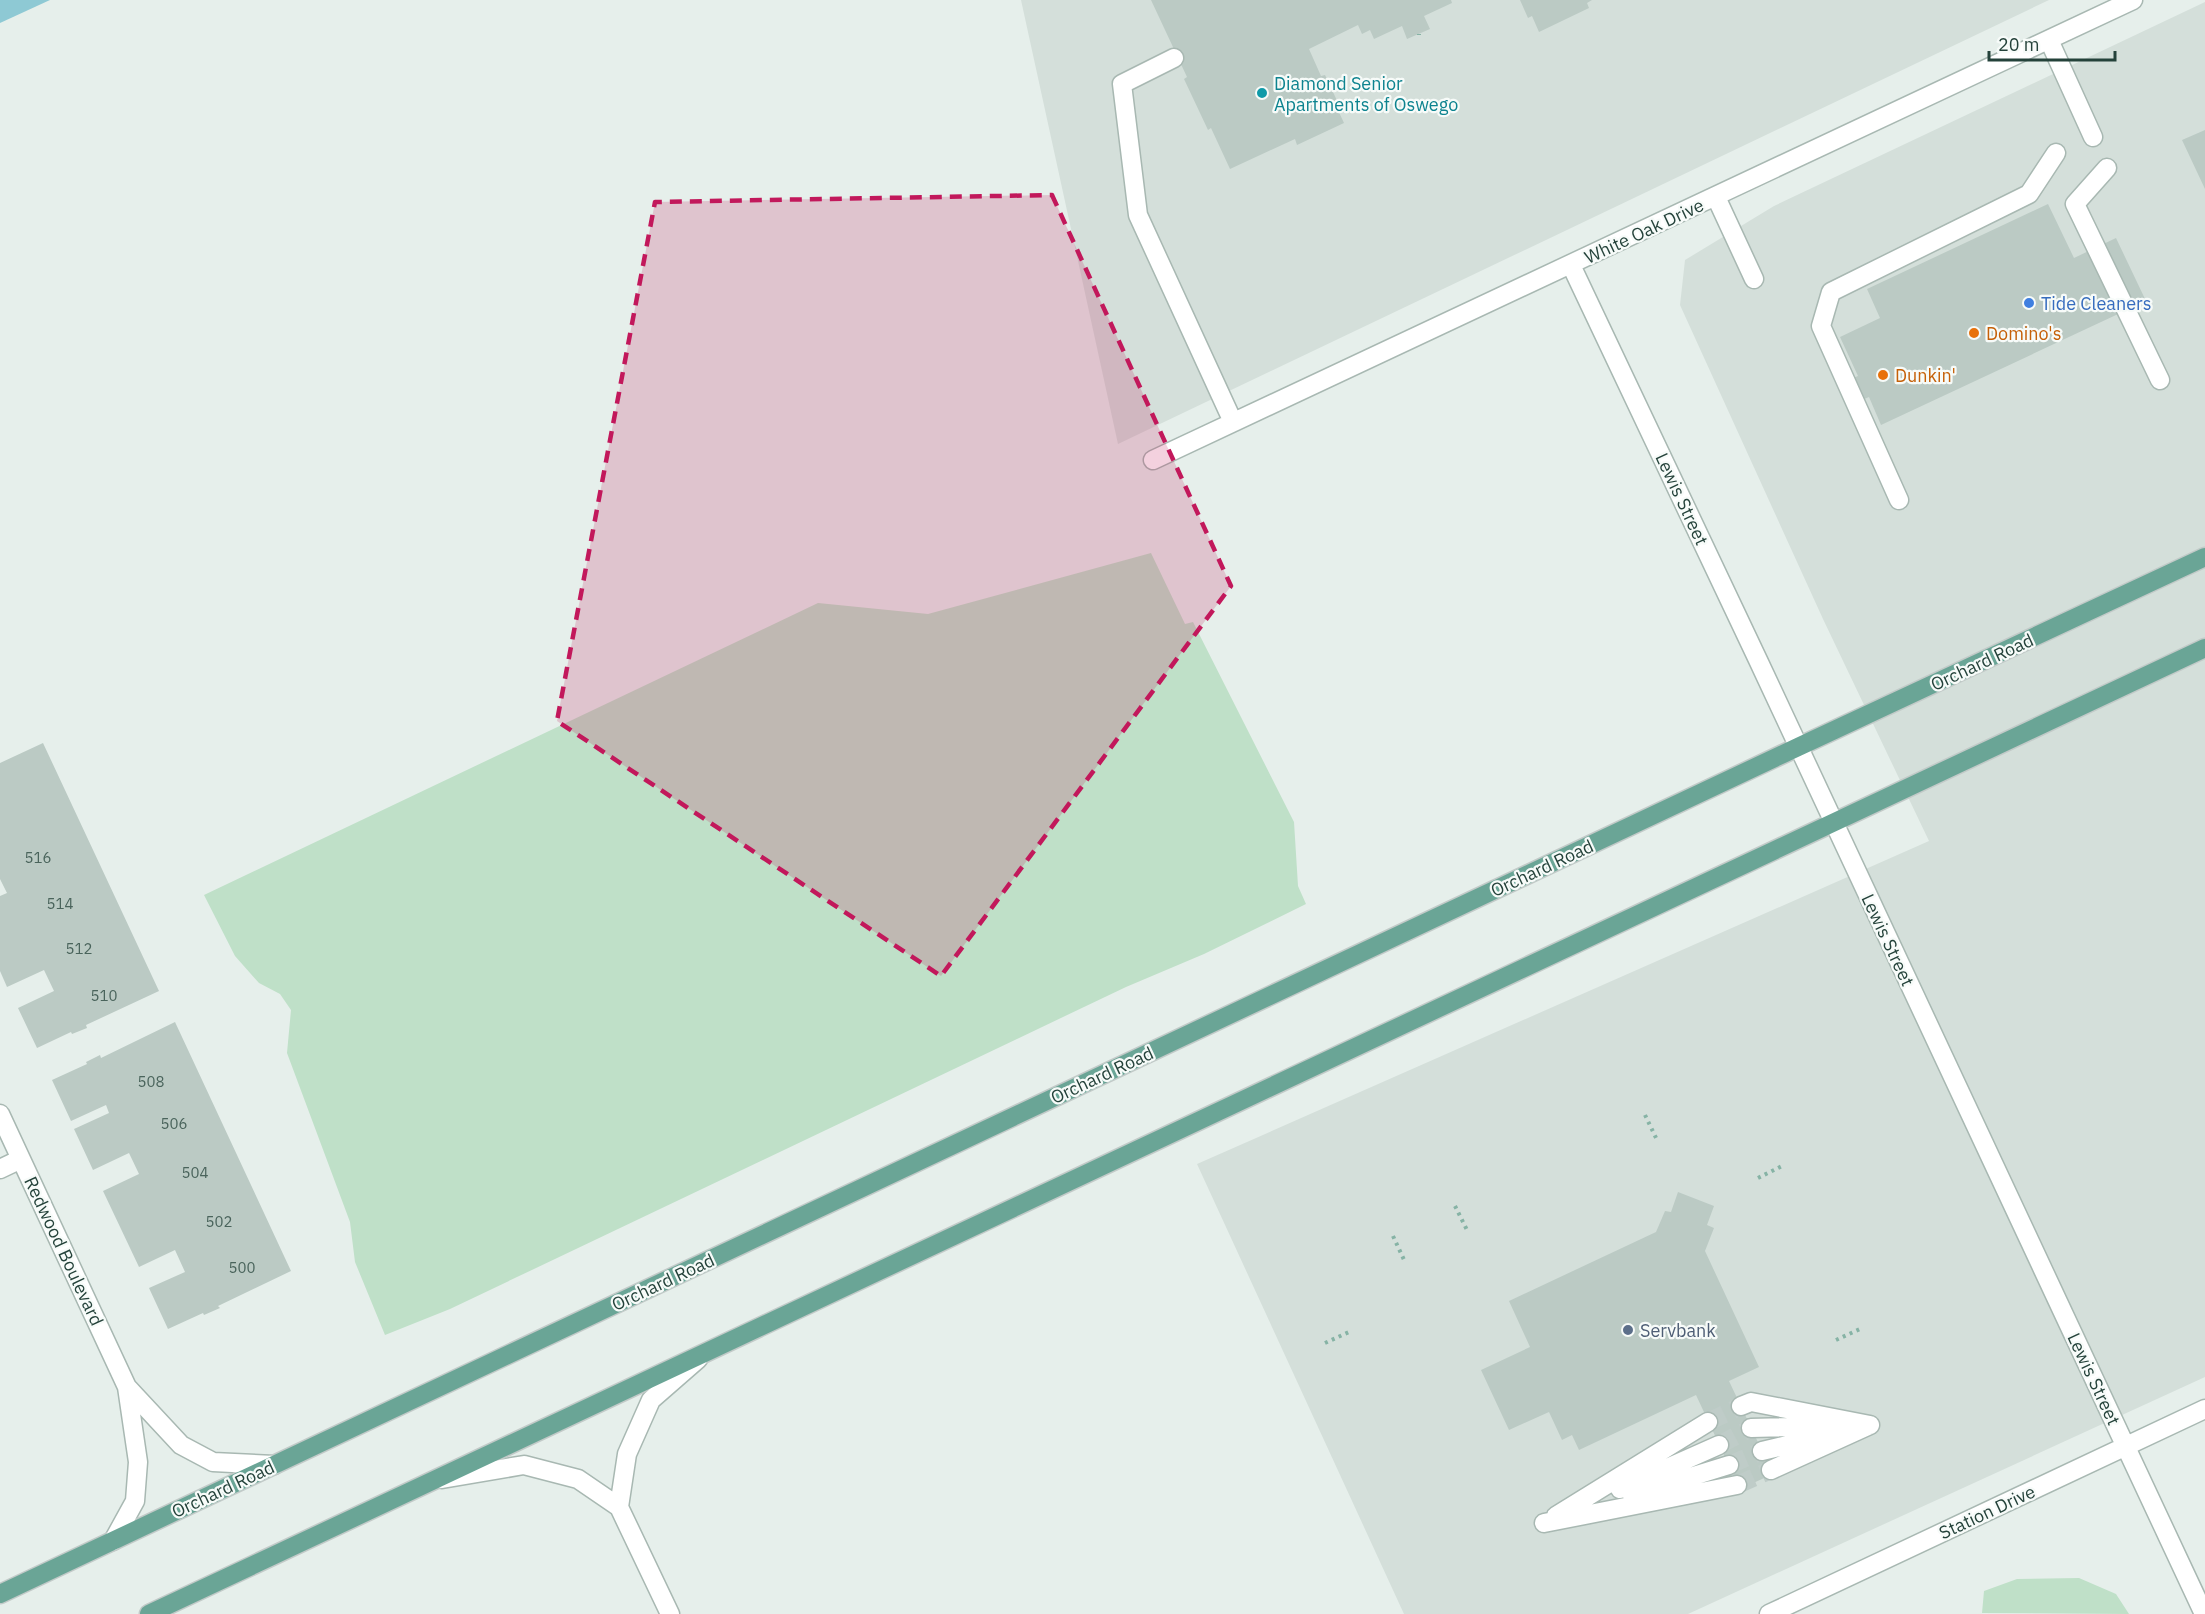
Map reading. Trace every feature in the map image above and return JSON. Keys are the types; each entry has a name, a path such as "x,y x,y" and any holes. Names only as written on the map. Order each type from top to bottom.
{"main road":[{"name":"Orchard Road","path":"0,1594 2205,557"},
{"path":"148,1614 2205,648"}],"street":[{"name":"White Oak Drive","path":"1153,460 2133,0"},
{"path":"2049,40 2092,136"},
{"path":"1174,58 1122,84 1138,215 1233,422"},
{"path":"1899,500 1821,326 1832,292 2029,194 2056,153"},
{"path":"2107,168 2075,204 2160,380"},
{"path":"1716,197 1754,279"},
{"name":"Lewis Street","path":"1571,265 2204,1614"},
{"name":"Redwood Boulevard","path":"0,1114 127,1388 138,1462 135,1501 113,1541"},
{"path":"0,1169 21,1159"},
{"path":"620,1508 627,1454 651,1400 708,1350"},
{"name":"Redwood Boulevard","path":"127,1388 181,1444 213,1462 274,1465"},
{"path":"1741,1406 1751,1402 1870,1425"},
{"name":"Station Drive","path":"1769,1614 2205,1409"},
{"path":"1544,1523 1708,1422"},
{"path":"1751,1428 1870,1425"},
{"path":"1762,1450 1870,1425"},
{"path":"1771,1470 1870,1425"},
{"path":"1544,1523 1719,1444"},
{"path":"431,1481 524,1465 578,1479 620,1508 670,1614"},
{"path":"1544,1523 1728,1465"},
{"path":"1544,1523 1737,1485"}],"path":[{"path":"1645,1114 1658,1142"},
{"path":"1758,1178 1785,1165"},
{"path":"1455,1206 1468,1232"},
{"path":"1393,1236 1405,1262"},
{"path":"1836,1340 1862,1328"},
{"path":"1325,1343 1349,1332"}],"highlighted area":[{"path":"1052,195 1231,586 941,976 557,721 655,202"}],"shaded area":[{"path":"1021,0 2049,0 1118,444"},
{"path":"2205,2 2205,1377 1688,1614 1404,1614 1197,1164 1929,841 1823,619 1680,305 1685,260 1774,206"}],"green space":[{"path":"1151,553 1185,624 1193,622 1294,822 1298,886 1306,904 1204,954 1126,987 450,1309 385,1335 355,1262 350,1222 287,1053 291,1010 280,994 259,983 235,956 204,895 818,603 928,614"},
{"path":"2079,1578 2116,1594 2129,1614 1982,1613 1984,1591 2017,1579"}],"water":[{"path":"0,0 50,0 0,23"}],"building":[{"name":"Diamond Senior Apartments of Oswego","path":"1151,0 1451,0 1452,3 1424,16 1430,29 1407,39 1402,26 1374,39 1370,30 1362,34 1358,25 1309,49 1321,76 1325,75 1340,107 1337,108 1344,123 1297,145 1295,139 1230,169 1211,128 1208,130 1184,79 1187,77"},
{"path":"1520,0 1592,0 1587,3 1589,8 1539,32 1532,16 1528,18"},
{"path":"2205,130 2205,189 2182,140"},
{"path":"2048,204 2074,258 2116,238 2146,301 1881,425 1869,397 1862,400 1853,378 1858,376 1840,337 1880,318 1867,289"},
{"path":"43,743 159,991 86,1025 87,1028 72,1034 71,1032 37,1048 18,1008 54,991 44,970 7,987 0,971 0,896 7,893 0,879 0,763"},
{"path":"175,1022 291,1271 218,1306 220,1308 168,1329 149,1288 185,1272 175,1250 139,1267 103,1191 139,1174 129,1153 93,1170 74,1129 109,1113 106,1105 71,1121 52,1080 87,1064 86,1062 100,1055 101,1058"},
{"path":"1678,1192 1714,1206 1707,1225 1714,1228 1705,1251 1759,1367 1729,1381 1773,1474 1740,1489 1696,1395 1579,1450 1572,1435 1562,1440 1549,1412 1509,1430 1481,1370 1530,1347 1509,1301 1656,1232 1665,1211 1671,1212"}],"tunnel":[{"path":"1708,1422 1741,1406"},
{"path":"1719,1445 1751,1428"},
{"path":"1729,1465 1762,1451"},
{"path":"1737,1485 1771,1470"}],"place":[{"name":"Diamond Senior Apartments of Oswego","path":"1262,93"},
{"name":"Tide Cleaners","path":"2029,303"},
{"name":"Domino's","path":"1974,333"},
{"name":"Dunkin'","path":"1883,375"},
{"name":"Servbank","path":"1628,1330"}]}
